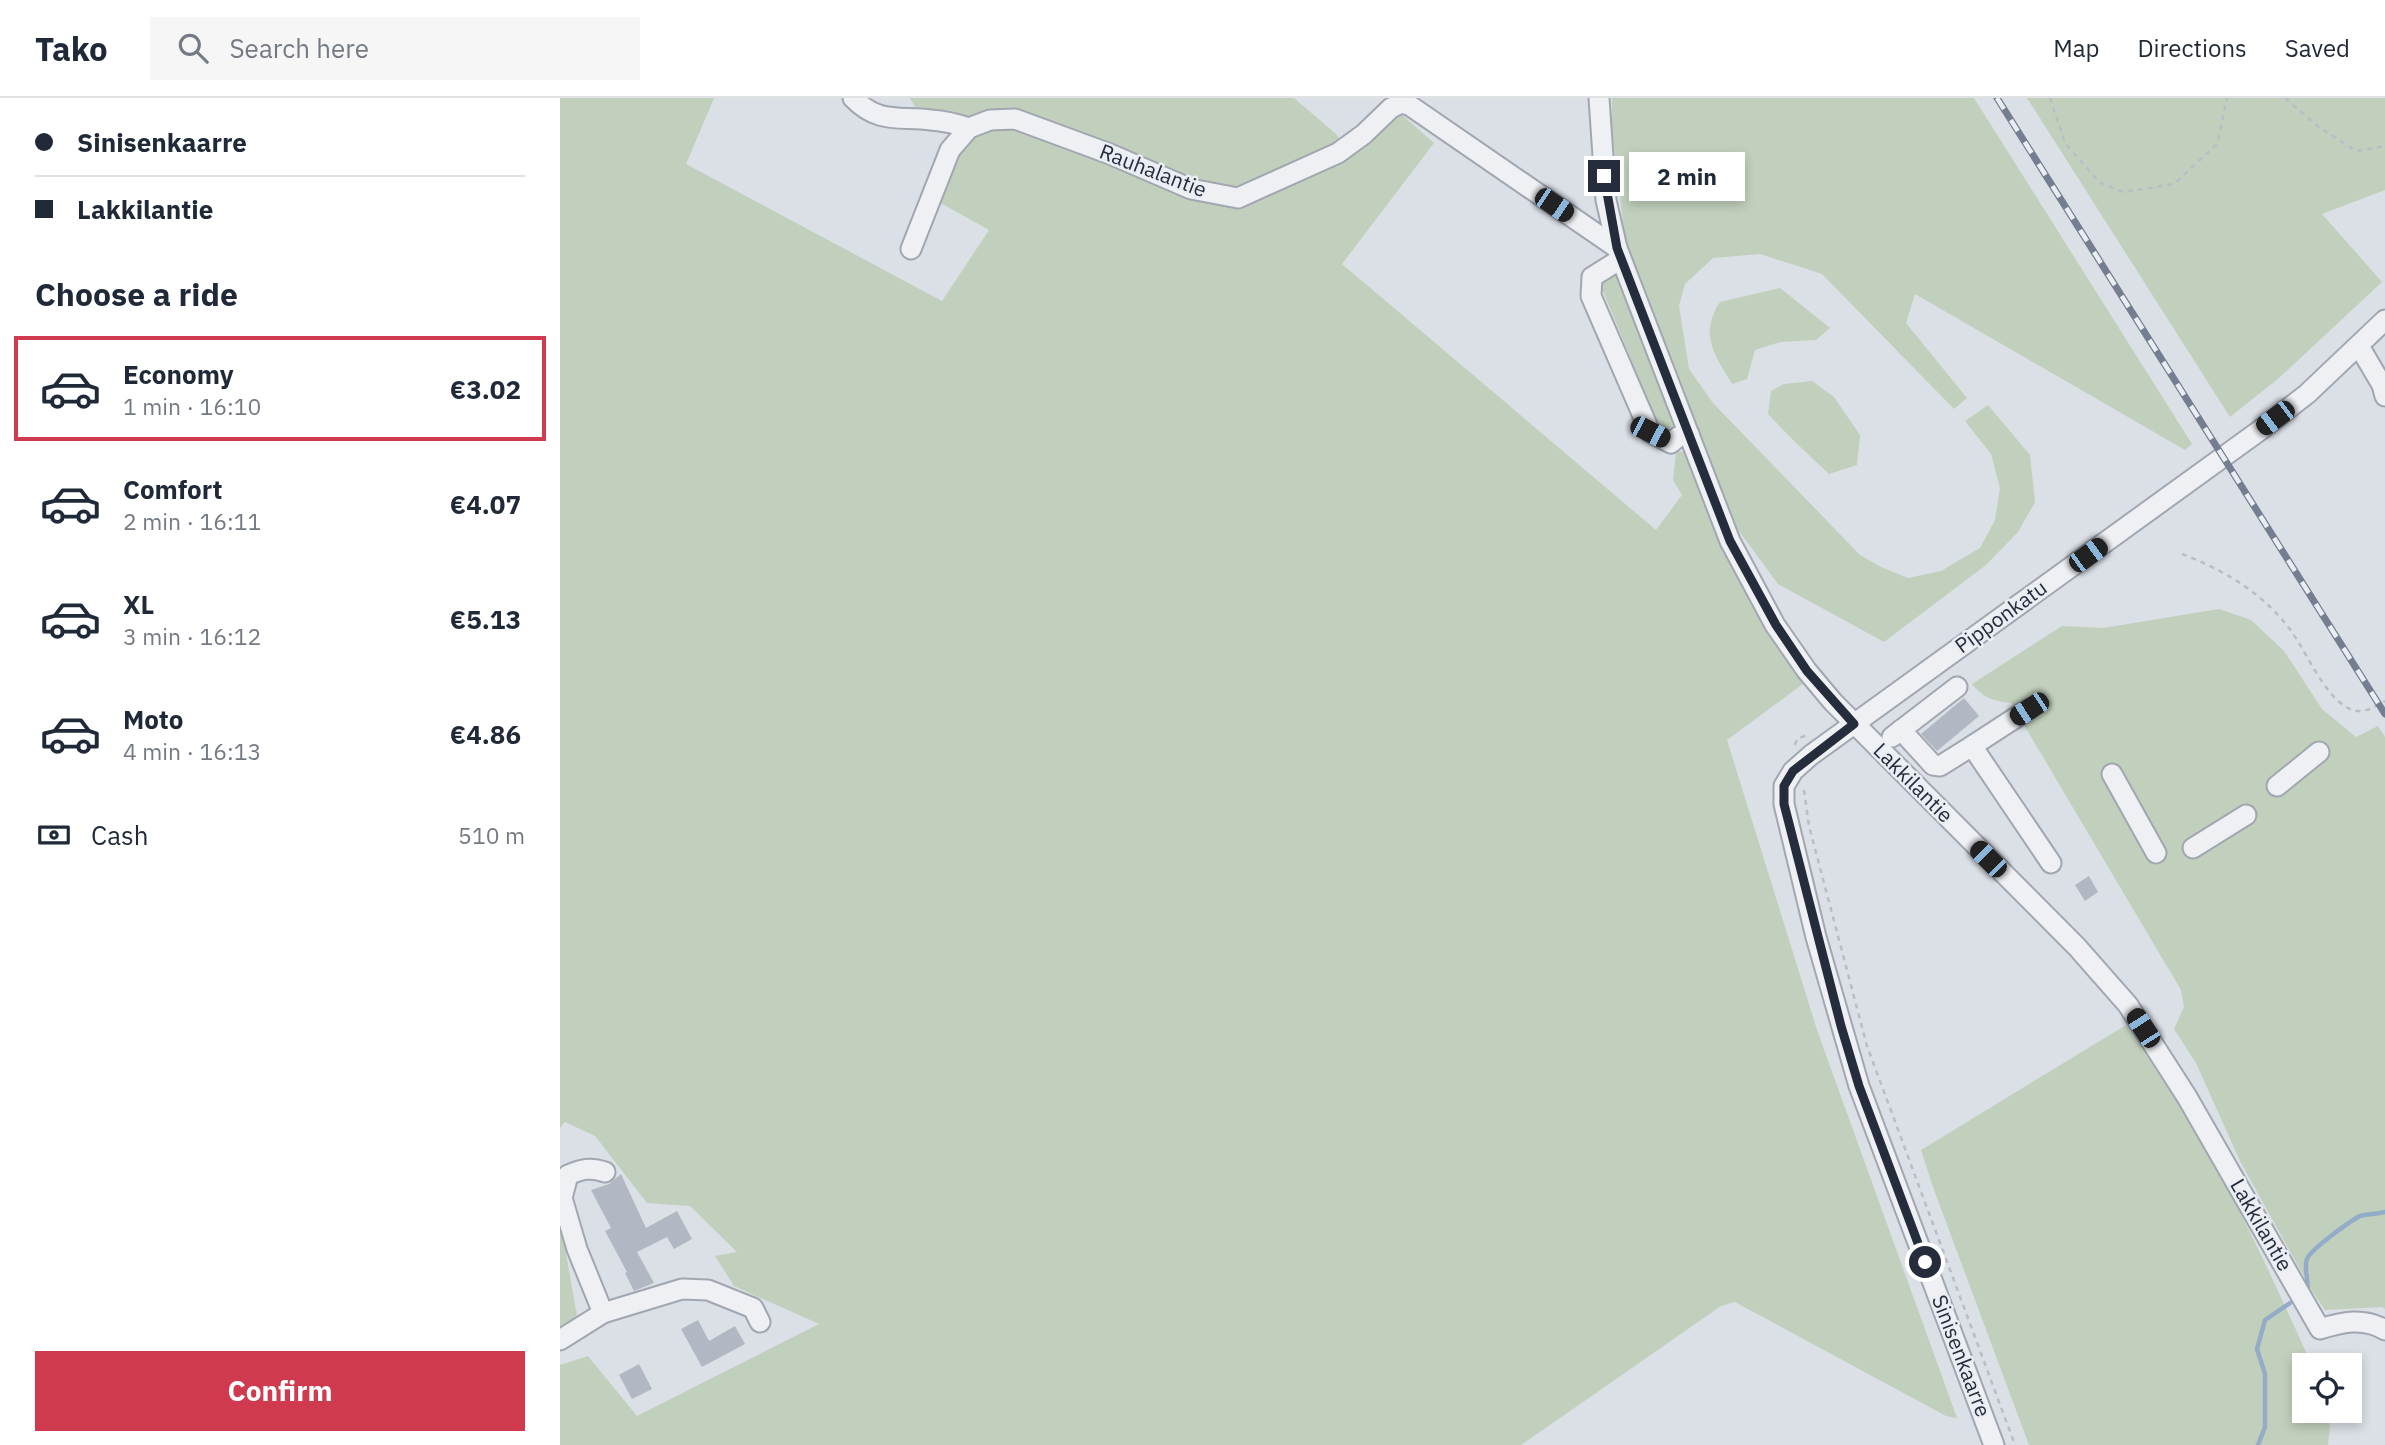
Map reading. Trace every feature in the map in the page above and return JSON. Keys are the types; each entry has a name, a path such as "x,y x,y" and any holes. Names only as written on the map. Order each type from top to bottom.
{"street":[{"path":"853,98 873,114 890,119 929,119 969,128 950,150 911,249"},
{"name":"Lakkilantie","path":"1599,98 1606,200 1619,254 1730,541 1776,625 1807,671 1854,724 2077,947 2128,1005 2187,1097 2320,1329 2341,1322 2360,1321 2385,1330"},
{"name":"Rauhalantie","path":"969,128 990,120 1015,119 1110,154 1191,189 1238,198 1338,153 1364,134 1391,108 1401,103 1409,105 1619,254"},
{"path":"1619,254 1592,277 1591,296 1650,432 1671,443 1678,437 1689,434"},
{"name":"Pipponkatu","path":"1784,786 1799,764 2307,394 2385,320"},
{"path":"2359,346 2382,385 2385,396"},
{"path":"1878,748 1958,687"},
{"path":"1901,730 1933,765 1940,766 2029,709"},
{"path":"1972,746 2051,863"},
{"path":"2277,786 2319,752"},
{"path":"2112,774 2156,853"},
{"name":"Sinisenkaarre","path":"1784,786 1784,804 1792,840 1823,963 1856,1074 1994,1445"},
{"path":"2193,848 2246,815"},
{"path":"603,1313 577,1249 562,1198 568,1175 592,1168 605,1172"},
{"path":"560,1340 603,1313 682,1289 709,1290 754,1308 760,1322"}],"path":[{"path":"2050,98 2065,143 2099,182 2123,192 2174,184 2217,144 2227,98"},
{"path":"2286,98 2316,125 2356,150 2385,146"},
{"path":"2182,554 2214,566 2266,603 2286,624 2331,693 2342,704 2353,711 2366,711 2385,701"}],"green space":[{"path":"560,98 714,98 686,164 942,301 989,230 928,196 977,124 915,107 910,98 1294,98 1336,134 1346,149 1401,114 1434,143 1342,264 1656,530 1682,495 1673,480 1676,452 1687,451 1773,637 1803,684 1727,740 1817,1030 1957,1418 1946,1416 1735,1302 1721,1306 1521,1445 560,1445 560,1365 588,1356 637,1416 819,1324 734,1286 715,1256 737,1252 690,1206 647,1203 595,1136 565,1122 560,1128"},
{"path":"1612,98 1974,98 2192,444 2185,450 1915,294 1906,323 1967,398 1954,409 1822,274 1760,254 1713,258 1685,284 1679,306 1689,369 1713,403 1860,555 1908,578 1941,571 1980,548 1995,520 2000,488 1991,454 1965,421 1988,405 2030,455 2035,502 2018,532 1986,565 1884,642 1778,584 1725,512 1625,239 1612,130"},
{"path":"2027,98 2385,98 2385,190 2322,214 2382,282 2279,378 2230,417"},
{"path":"1616,270 1678,428 1660,429 1600,284"},
{"path":"1780,288 1830,328 1816,340 1780,342 1755,350 1747,379 1732,384 1711,344 1710,325 1720,302"},
{"path":"1812,381 1834,397 1860,435 1857,465 1829,474 1768,414 1771,391 1784,384"},
{"path":"2219,609 2251,620 2284,651 2322,709 2356,737 2378,726 2385,737 2385,1309 2325,1310 2312,1291 2240,1161 2196,1063 2174,1029 2184,1007 2181,990 2011,703 1989,698 1972,684 2062,626 2103,628"},
{"path":"2126,1025 2191,1124 2225,1183 2306,1353 2292,1353 2292,1423 2329,1423 2328,1445 2029,1445 1921,1150"},
{"path":"560,1219 578,1322 560,1333"}],"building":[{"path":"1964,698 1979,716 1937,751 1921,734"},
{"path":"2089,876 2098,892 2085,901 2075,885"},
{"path":"621,1174 646,1228 677,1211 692,1239 674,1249 667,1237 637,1252 654,1283 634,1291 605,1231 611,1228 591,1190 609,1184"},
{"path":"698,1320 709,1341 735,1326 745,1344 702,1367 681,1329"},
{"path":"639,1364 652,1389 632,1399 619,1375"}],"waterway":[{"path":"2307,1292 2306,1263 2315,1249 2358,1217 2385,1212"},
{"path":"2258,1445 2265,1427 2265,1374 2257,1349 2265,1320 2290,1303"}],"railway":[{"path":"1997,98 2385,714"}],"route":[{"path":"1604,176 1606,200 1617,248 1730,541 1776,625 1807,671 1854,724 1799,764 1784,786 1784,804 1811,916 1859,1086 1925,1262"}]}
